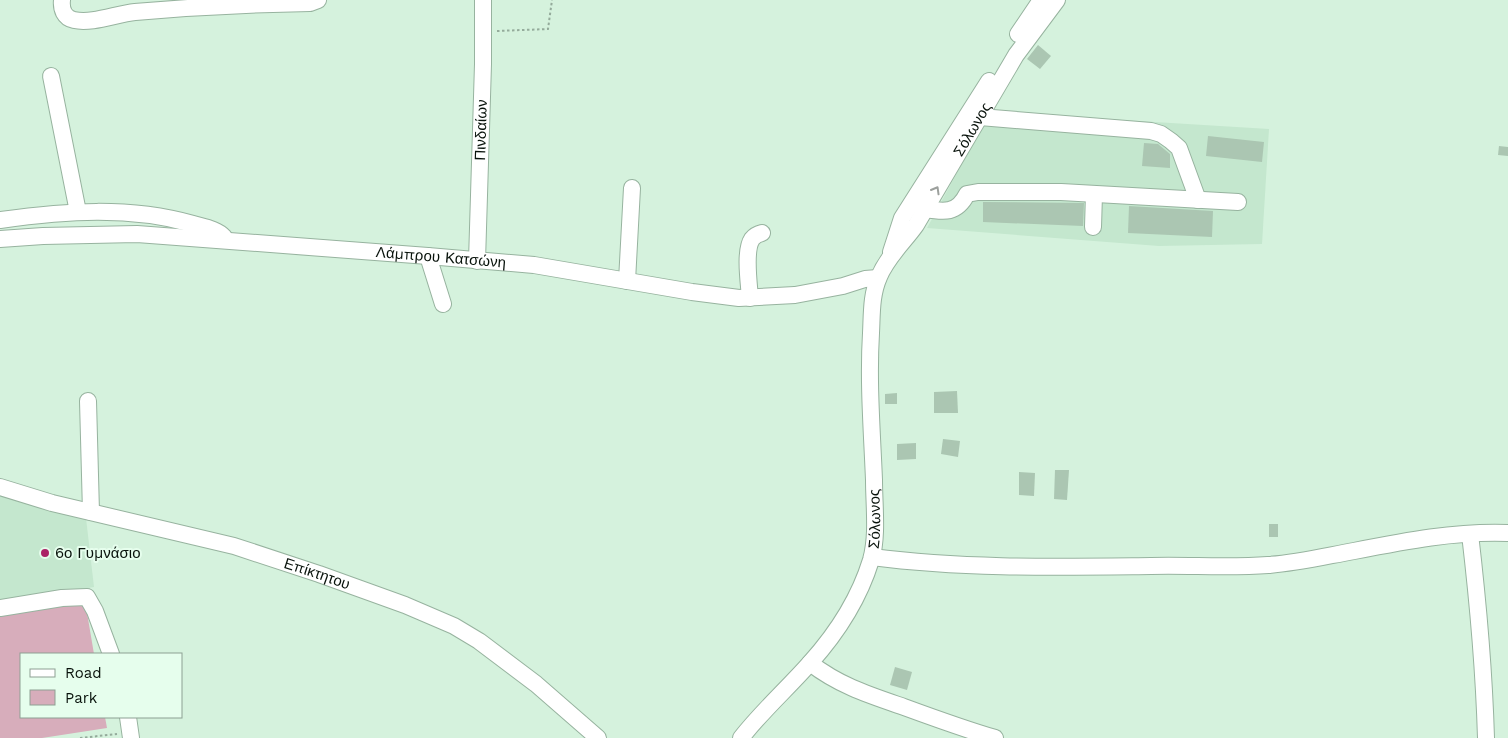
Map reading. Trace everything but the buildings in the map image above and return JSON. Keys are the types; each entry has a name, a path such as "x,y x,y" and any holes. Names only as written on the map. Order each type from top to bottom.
{"street":[{"path":"62,0 62,8 67,17 75,20 217,3 310,3 318,0"},
{"name":"Πινδαίων","path":"477,261 484,64 483,0"},
{"name":"Σόλωνος","path":"889,259 902,218 1041,0"},
{"name":"Σόλωνος","path":"740,738 760,714 810,663 838,629 856,598 872,557 874,512 870,359 873,299 878,278 889,259 907,237 925,209 1016,55 1057,0"},
{"path":"51,76 78,212"},
{"path":"980,117 1150,131 1161,134 1178,148 1198,200"},
{"path":"627,280 632,188"},
{"path":"925,209 941,212 950,211 963,202 967,194 978,192 1062,192 1238,202"},
{"path":"1093,227 1094,194"},
{"path":"0,220 52,213 119,212 163,217 213,230 221,234 227,241"},
{"path":"750,298 749,248 752,238 762,233"},
{"name":"Λάμπρου Κατσώνη","path":"0,239 137,234 428,256 534,265 710,295 750,298 794,295 843,286 865,279 878,278"},
{"path":"428,256 443,304"},
{"path":"88,401 91,512"},
{"name":"Επίκτητου","path":"0,488 52,503 234,546 405,605 454,626 479,641 536,684 598,738"},
{"path":"872,557 910,562 950,564 1092,567 1267,565 1300,561 1397,542 1470,534 1508,533"},
{"path":"1470,534 1477,593 1485,696 1486,738"},
{"path":"0,608 62,598 87,597 95,611 112,653"},
{"path":"810,663 833,680 853,689 955,726 995,738"},
{"path":"128,718 131,736"}],"path":[{"path":"483,32 548,29 552,0"},
{"path":"80,738 131,736"}],"shaded area":[{"path":"990,112 1269,129 1262,244 1159,246 927,228"},
{"name":"6ο Γυμνάσιο","path":"0,495 86,518 94,587 0,603"}],"green space":[{"path":"85,601 94,653 20,653 20,718 105,718 107,728 42,738 0,738 0,615"}],"place":[{"name":"6ο Γυμνάσιο","path":"45,553"}]}
